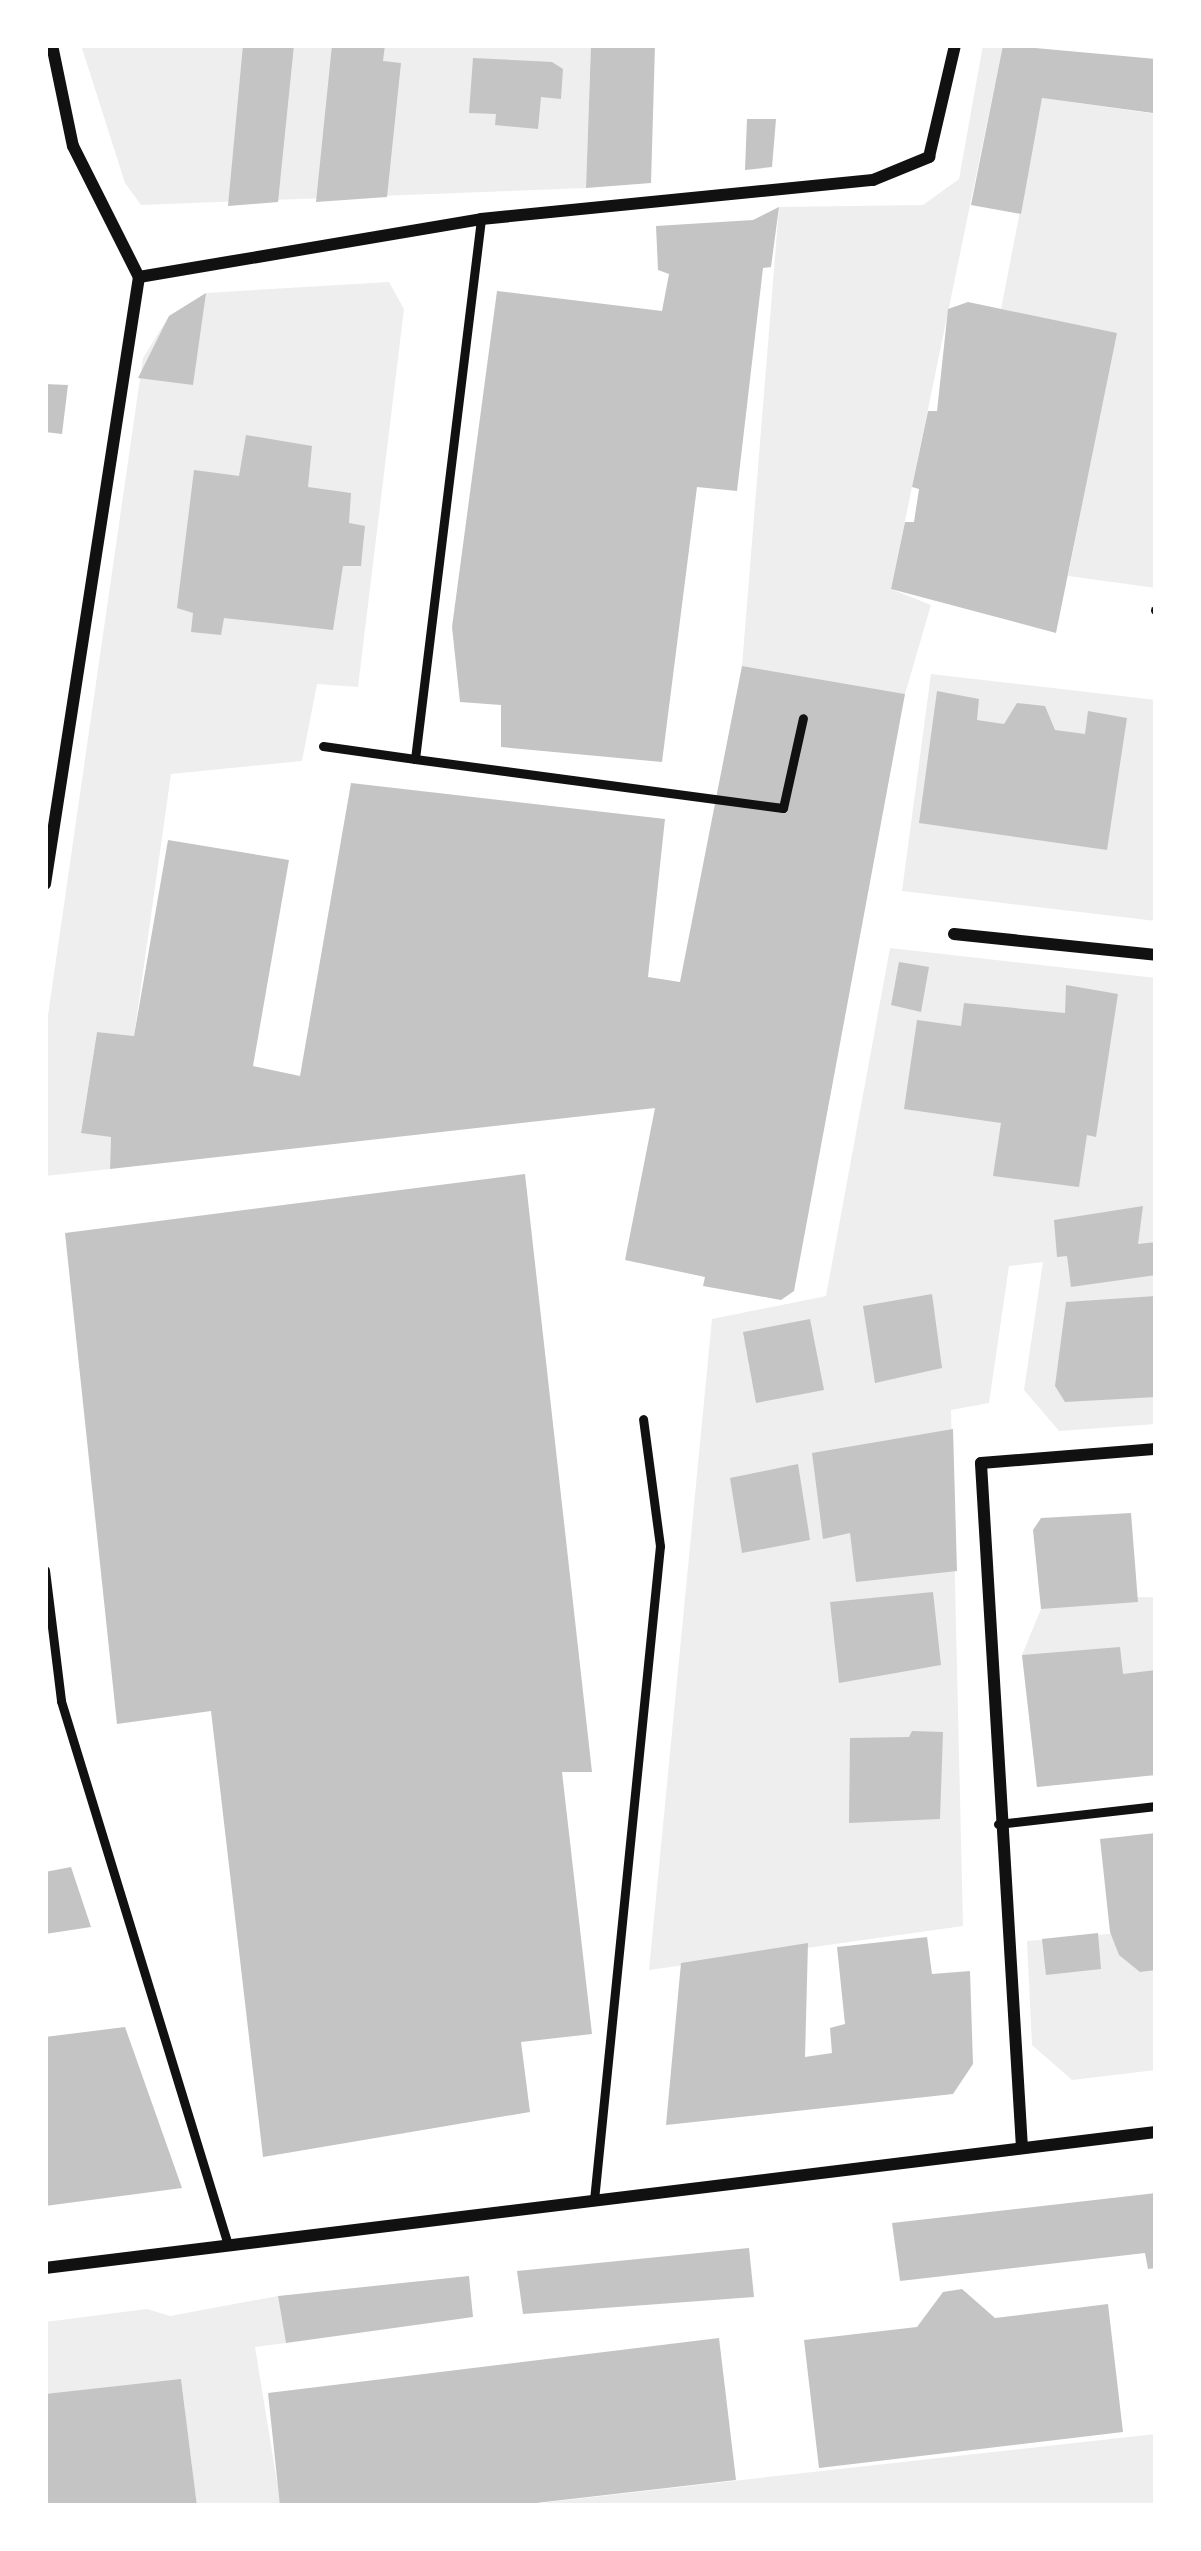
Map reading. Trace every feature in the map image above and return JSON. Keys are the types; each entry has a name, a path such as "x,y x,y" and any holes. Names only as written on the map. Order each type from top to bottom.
{"street":[{"path":"45,884 139,277 74,146 52,45"},
{"path":"139,277 481,219 873,180 928,157 955,45"},
{"path":"954,934 1156,956"},
{"path":"1022,2148 998,1824 981,1462 1156,1449"},
{"path":"45,2268 1156,2132"}],"lane":[{"path":"415,760 481,219"},
{"path":"323,746 783,808 803,718"},
{"path":"594,2200 660,1546 643,1419"},
{"path":"45,1570 62,1701 228,2246"},
{"path":"998,1824 1156,1806"}],"shaded area":[{"path":"81,45 591,45 586,188 141,205 125,183"},
{"path":"983,45 1003,45 891,589 931,605 905,694 742,666 779,207 923,205 959,179"},
{"path":"1042,98 1156,114 1156,588 1068,576 1116,333 1001,309"},
{"path":"389,282 404,309 358,687 317,684 302,761 171,774 134,1036 97,1032 81,1132 111,1137 110,1169 45,1176 45,1036 143,358 169,316 206,293"},
{"path":"931,674 1156,700 1156,921 902,891"},
{"path":"890,948 1156,978 1156,1424 1059,1431 1024,1390 1043,1262 1009,1266 989,1403 951,1410 963,1926 649,1970 712,1319 826,1296"},
{"path":"1156,1597 1156,1773 1037,1787 1022,1655 1041,1609 1051,1598"},
{"path":"1156,1930 1156,2070 1072,2080 1032,2045 1027,1941"},
{"path":"278,2296 286,2343 255,2347 281,2506 197,2506 181,2380 45,2394 45,2322 147,2309 170,2316"},
{"path":"1156,2434 1156,2506 515,2506 776,2476"}],"building":[{"path":"243,45 294,45 278,202 228,206"},
{"path":"332,45 385,45 383,61 401,63 387,197 316,202"},
{"path":"591,45 655,45 651,183 586,188"},
{"path":"1003,45 1156,59 1153,113 1042,98 1021,214 971,205"},
{"path":"473,58 552,62 563,69 561,99 541,97 538,129 495,125 496,114 469,113"},
{"path":"747,119 776,119 772,167 745,170"},
{"path":"779,207 771,267 763,268 737,491 697,487 662,762 501,747 501,705 460,702 452,627 497,291 662,311 669,274 658,270 656,226 753,220"},
{"path":"206,293 193,385 138,378 169,316"},
{"path":"968,302 1117,333 1056,633 891,589 905,522 914,522 919,489 912,487 928,411 937,411 948,309"},
{"path":"45,384 68,385 62,434 45,432"},
{"path":"246,435 312,446 308,487 351,493 349,523 365,526 361,566 343,566 333,630 224,618 221,635 191,632 193,613 177,608 194,470 239,476"},
{"path":"742,666 905,694 794,1291 781,1300 703,1286 705,1277 625,1260 655,1108 110,1169 111,1137 81,1133 97,1032 134,1036 168,840 289,860 253,1066 300,1076 351,783 665,819 648,977 680,982"},
{"path":"937,691 979,699 977,720 1004,724 1017,703 1045,706 1055,730 1085,734 1088,711 1127,718 1107,850 919,823"},
{"path":"899,962 929,967 921,1012 891,1005"},
{"path":"1066,985 1118,994 1096,1137 1087,1135 1079,1187 993,1176 1001,1123 904,1109 917,1020 961,1026 964,1003 1065,1013"},
{"path":"525,1174 592,1772 562,1772 592,2034 521,2042 530,2112 263,2157 211,1711 117,1724 65,1233"},
{"path":"1143,1206 1138,1244 1156,1242 1156,1275 1071,1287 1067,1256 1057,1257 1054,1220"},
{"path":"932,1294 942,1368 875,1383 863,1306"},
{"path":"1156,1296 1156,1397 1065,1402 1055,1386 1066,1302"},
{"path":"810,1319 824,1390 756,1403 743,1332"},
{"path":"953,1429 957,1571 856,1582 850,1533 823,1539 812,1453"},
{"path":"798,1464 810,1540 742,1553 730,1478"},
{"path":"1131,1513 1138,1602 1041,1609 1033,1530 1041,1518"},
{"path":"933,1592 941,1665 839,1683 830,1602"},
{"path":"1120,1647 1123,1674 1156,1670 1156,1775 1037,1787 1022,1655"},
{"path":"912,1731 943,1732 940,1819 849,1823 850,1738 909,1737"},
{"path":"1156,1833 1156,1970 1140,1972 1119,1955 1110,1932 1100,1839"},
{"path":"71,1867 91,1927 45,1934 45,1872"},
{"path":"1098,1933 1101,1969 1046,1975 1042,1939"},
{"path":"927,1937 932,1974 970,1971 973,2064 953,2094 666,2125 681,1963 808,1943 805,2057 832,2053 830,2028 845,2024 837,1947"},
{"path":"125,2027 182,2188 45,2206 45,2037"},
{"path":"1156,2193 1156,2268 1148,2269 1145,2253 900,2281 892,2223"},
{"path":"749,2248 754,2297 523,2314 517,2271"},
{"path":"469,2276 473,2317 286,2343 278,2296"},
{"path":"962,2289 995,2318 1108,2304 1123,2432 819,2468 804,2340 917,2327 943,2292"},
{"path":"719,2338 736,2480 510,2506 280,2506 268,2393"},
{"path":"181,2379 197,2506 45,2506 45,2394"}]}
